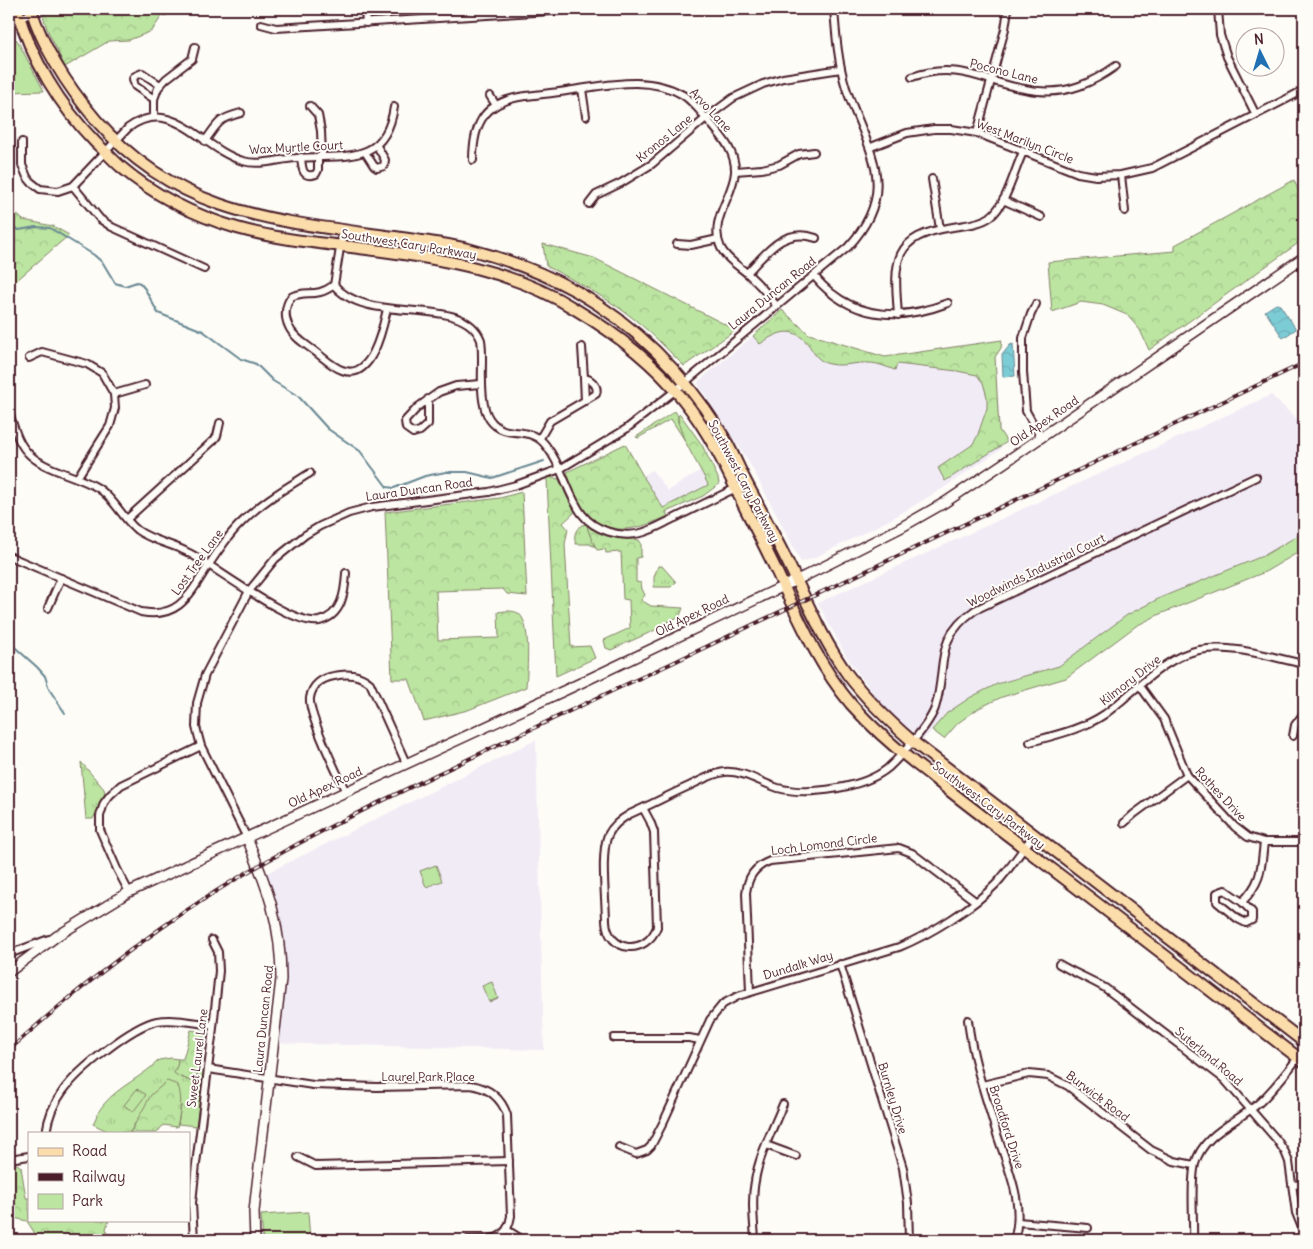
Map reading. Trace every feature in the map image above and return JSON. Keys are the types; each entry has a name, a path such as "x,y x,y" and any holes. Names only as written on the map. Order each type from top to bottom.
{"main road":[{"name":"Southwest Cary Parkway","path":"32,11 53,60 81,102 115,141 155,172 183,189 213,203 261,217 466,248 497,257 541,274 577,292 611,314 648,343 685,382 722,434 816,623 847,674 883,716 912,741 1304,1042"},
{"name":"Southwest Cary Parkway","path":"18,13 30,47 52,88 77,121 121,167 174,202 205,217 249,231 340,246 372,249 463,265 496,273 536,288 569,305 604,327 636,352 676,390 708,434 736,488 803,630 824,668 869,723 902,753 1024,848 1302,1056"},
{"name":"Old Apex Road","path":"9,972 57,936 129,892 570,688 900,528 944,503 1042,438 1304,257"},
{"name":"Laura Duncan Road","path":"247,838 270,895 279,936 281,979 256,1193 255,1240"}],"street":[{"path":"365,9 366,23"},
{"path":"261,24 276,28 584,9"},
{"name":"Laura Duncan Road","path":"247,838 201,746 196,727 196,714 202,683 249,592 264,571 293,544 320,526 348,513 372,507 489,492 516,485 560,469 625,430 676,390 776,305 814,276 856,238 870,217 875,200 877,174 871,146 852,102 841,70 836,45 834,9"},
{"path":"977,133 1005,29 1008,9"},
{"path":"1218,9 1220,35 1227,57 1256,115"},
{"path":"9,22 18,13 32,11"},
{"path":"22,142 22,165 24,172 31,182 40,189 52,192 73,186 135,122 154,116 154,99 160,85 192,60 196,47"},
{"name":"Pocono Lane","path":"912,78 930,72 950,70 1038,91 1063,90 1086,84 1116,66"},
{"name":"Kronos Lane","path":"589,204 596,195 621,183 652,164 732,98 763,84 783,78 841,70"},
{"path":"154,99 135,86 133,79 142,73 160,85"},
{"name":"Arvo Lane","path":"473,160 474,136 477,127 487,112 496,105 514,98 621,83 657,86 681,94 692,102 727,143 735,171"},
{"path":"582,89 586,116"},
{"name":"West Marilyn Circle","path":"871,146 920,130 951,129 977,133 1078,173 1096,176 1121,175 1152,168 1304,90"},
{"path":"490,96 496,105"},
{"path":"301,157 304,174 311,176 316,174 320,156 321,131 318,115 310,106"},
{"path":"366,152 374,166 377,168 384,166 385,160 377,146 389,127 394,107"},
{"path":"205,141 218,123 225,117 242,113"},
{"name":"Wax Myrtle Court","path":"154,116 172,119 229,156 248,162 265,162 301,157 351,156 366,152 377,146"},
{"path":"776,305 761,286 726,255 718,239 720,213 735,171 762,170 779,165 799,154 814,152"},
{"path":"898,315 895,276 900,256 904,250 914,239 926,233 971,224 984,220 994,213 1004,200 1023,152"},
{"path":"1121,175 1125,211"},
{"path":"932,179 940,229"},
{"path":"73,186 100,219 112,227 204,269"},
{"path":"1004,200 1041,217"},
{"path":"343,230 334,285 321,293 302,293 290,297 286,307 286,319 292,332 298,339 343,371 355,371 368,360 380,340 387,309"},
{"path":"747,273 768,251 788,237 795,234 806,234 816,238"},
{"path":"677,244 691,245 718,239"},
{"path":"814,276 832,294 846,303 865,311 898,315 923,312 948,303"},
{"path":"334,285 346,297 387,309 443,313 469,322 479,334 481,340 481,384 488,418 495,427 505,431 529,434 540,438 547,446 560,469 584,516 594,525 607,532 616,534 643,533 747,483"},
{"path":"1036,304 1023,338 1025,405 1028,417 1042,438"},
{"path":"582,347 585,401"},
{"path":"29,358 42,352 87,364 102,372 114,394 115,408 110,426 77,478"},
{"path":"540,438 550,421 596,394 596,386 584,378"},
{"path":"428,399 428,424 420,431 413,433 406,428 404,420 428,399 449,388 481,384"},
{"path":"114,394 145,385"},
{"path":"10,415 19,441 30,455 41,463 99,489 106,494 138,530 184,551 249,592 303,620 318,621 330,616 338,608 344,592 346,572"},
{"path":"127,519 214,440 220,423"},
{"name":"Lost Tree Lane","path":"9,556 141,612 155,613 170,610 188,598 208,566 232,533 249,514 310,473"},
{"name":"Woodwinds Industrial Court","path":"643,808 654,832 657,927 652,938 647,942 634,947 628,947 614,941 607,926 605,850 609,834 616,824 630,814 715,774 722,772 737,773 778,788 796,791 846,786 866,780 882,772 912,741 928,721 935,708 947,642 954,629 965,617 975,610 1256,477"},
{"path":"48,608 61,578"},
{"name":"Kilmory Drive","path":"1030,742 1090,723 1172,661 1189,653 1207,649 1231,649 1304,664"},
{"path":"346,792 311,707 310,697 314,687 325,678 352,674 370,683 406,763"},
{"name":"Rothes Drive","path":"1140,686 1164,720 1187,775 1243,834 1264,842 1304,842"},
{"path":"1293,736 1295,725 1304,714"},
{"path":"129,892 100,830 100,816 104,804 110,795 121,785 201,746"},
{"path":"1124,824 1134,814 1187,775"},
{"name":"Dundalk Way","path":"618,1147 636,1154 647,1150 651,1146 710,1020 718,1009 729,1000 909,942 932,930 975,901 995,884 1034,835"},
{"path":"1242,902 1254,890 1258,881 1264,842"},
{"name":"Loch Lomond Circle","path":"750,992 747,885 757,868 770,861 899,848 912,853 975,901"},
{"path":"1225,890 1242,902 1252,912 1253,916 1252,920 1246,923 1238,920 1217,902 1216,896 1217,893 1225,890"},
{"path":"9,955 57,936"},
{"name":"Sweet Laurel Lane","path":"194,1240 191,1203 214,1025 219,962 218,952 212,940"},
{"path":"9,955 17,957 22,961"},
{"name":"Burnley Drive","path":"840,964 903,1168 908,1203 909,1240"},
{"name":"Suterland Road","path":"1059,964 1073,973 1095,982 1113,994 1214,1071 1234,1089 1285,1152 1291,1167 1296,1214 1304,1233"},
{"path":"46,1132 52,1109 63,1090 128,1033 147,1023 163,1020 214,1025"},
{"name":"Broadford Drive","path":"968,1020 971,1042 982,1086 1016,1193 1018,1222 1014,1240"},
{"path":"614,1038 690,1038 700,1040"},
{"path":"1193,1240 1194,1164 1202,1148 1211,1137 1251,1109 1276,1086 1302,1056"},
{"name":"Laurel Park Place","path":"208,1069 321,1086 478,1086 495,1096 504,1108 508,1126 511,1216 507,1230"},
{"name":"Burwick Road","path":"982,1086 1029,1074 1048,1076 1068,1086 1152,1150 1174,1161 1194,1164"},
{"path":"755,1240 754,1182 766,1145 783,1104"},
{"path":"766,1145 796,1156"},
{"path":"9,1159 28,1156"},
{"path":"298,1157 316,1166 509,1161"},
{"path":"1293,1185 1304,1184"},
{"path":"1018,1222 1088,1228"},
{"path":"468,1240 497,1238 507,1230 523,1240"}],"shaded area":[{"path":"782,310 809,334 885,357 995,340 1001,449 945,487 893,518 814,558 801,562 751,466 698,384 699,381"},
{"path":"1271,395 1304,426 1304,532 1265,555 1162,597 1127,615 1059,666 997,684 947,713 923,740 882,706 846,656 818,603"},
{"path":"652,470 668,491 701,470 708,485 663,508 643,476"},
{"path":"536,740 544,1050 274,1043 281,959 263,875"}],"green space":[{"path":"47,9 185,9 161,17 152,31 129,40 109,41 65,67 47,29 43,15 48,12"},
{"path":"9,37 17,40 44,91 9,92"},
{"path":"1294,180 1304,204 1304,239 1149,350 1140,330 1127,315 1103,305 1081,302 1052,312 1048,262 1175,251 1175,245"},
{"path":"9,207 23,220 53,226 69,235 9,287"},
{"path":"543,244 594,258 736,330 684,366 651,333 617,307 570,278 546,266"},
{"path":"782,310 809,334 885,357 1002,340 1001,348 995,357 999,430 1007,442 945,481 938,468 972,445 977,437 987,408 987,397 983,383 977,375 897,364 895,370 872,363 842,365 826,363 815,355 802,338 790,332 778,334 760,344 753,336"},
{"path":"675,411 689,447 671,419 638,438 636,437"},
{"path":"680,414 702,445 719,484 703,496 666,512 668,516 647,525 630,529 615,529 603,525 592,518 582,507 567,472 625,444 663,508 708,485 682,433 678,416"},
{"path":"549,477 559,479 575,512 563,523 568,529 565,544 571,647 590,646 595,658 556,676 547,479"},
{"path":"522,492 527,596 507,594 503,589 436,591 438,640 499,638 498,612 511,611 518,613 522,618 527,636 526,687 468,710 424,721 409,679 392,679 385,512 500,498"},
{"path":"587,524 596,547 589,544 576,544 576,531 582,525"},
{"path":"587,524 600,532 612,536 639,540 641,543 641,557 636,558 636,582 641,583 645,595 641,600 651,606 683,608 679,618 672,619 662,627 611,650 606,648 604,640 630,628 629,600 623,599 621,552 606,553 605,549 597,550"},
{"path":"1304,532 1304,549 1265,572 1160,614 1136,626 1066,678 1002,697 979,708 958,723 944,739 932,730 947,713 971,697 997,684 1059,666 1127,615 1162,597 1265,555"},
{"path":"658,566 662,566 676,582 671,587 654,587 654,577"},
{"path":"81,762 104,789 105,793 93,819 86,819"},
{"path":"436,865 442,881 426,887 420,871"},
{"path":"492,982 498,998 489,1002 482,986"},
{"path":"191,1030 202,1032 204,1036 199,1073 191,1081 174,1073 178,1059 183,1059"},
{"path":"178,1059 178,1076 191,1081 204,1069 196,1126 178,1124 181,1106 135,1123 130,1132 109,1132 93,1124 102,1106 110,1098 159,1060"},
{"path":"167,1081 178,1085 180,1090 180,1106 177,1127 163,1125 158,1132 131,1132 151,1095"},
{"path":"137,1089 146,1095 133,1112 124,1105"},
{"path":"17,1164 21,1167 26,1198 28,1198 28,1222 108,1222 106,1229 108,1234 154,1235 154,1240 39,1240 27,1221 14,1218 9,1211 9,1167"},
{"path":"308,1212 310,1240 263,1240 261,1215"}],"water":[{"path":"1276,304 1280,305 1296,329 1283,338 1265,311"},
{"path":"1013,344 1015,376 1003,377 1002,355"}],"waterway":[{"path":"9,225 19,230 36,227 50,228 94,255 103,263 115,283 125,286 137,282 140,283 158,313 203,331 241,359 256,364 273,381 298,396 328,429 360,451 387,487 394,488 425,476 446,472 467,472 492,478 544,461"},
{"path":"9,642 45,676 49,689 65,713"}],"railway":[{"path":"9,1050 79,990 153,934 204,899 293,846 503,743 1304,363"}]}
